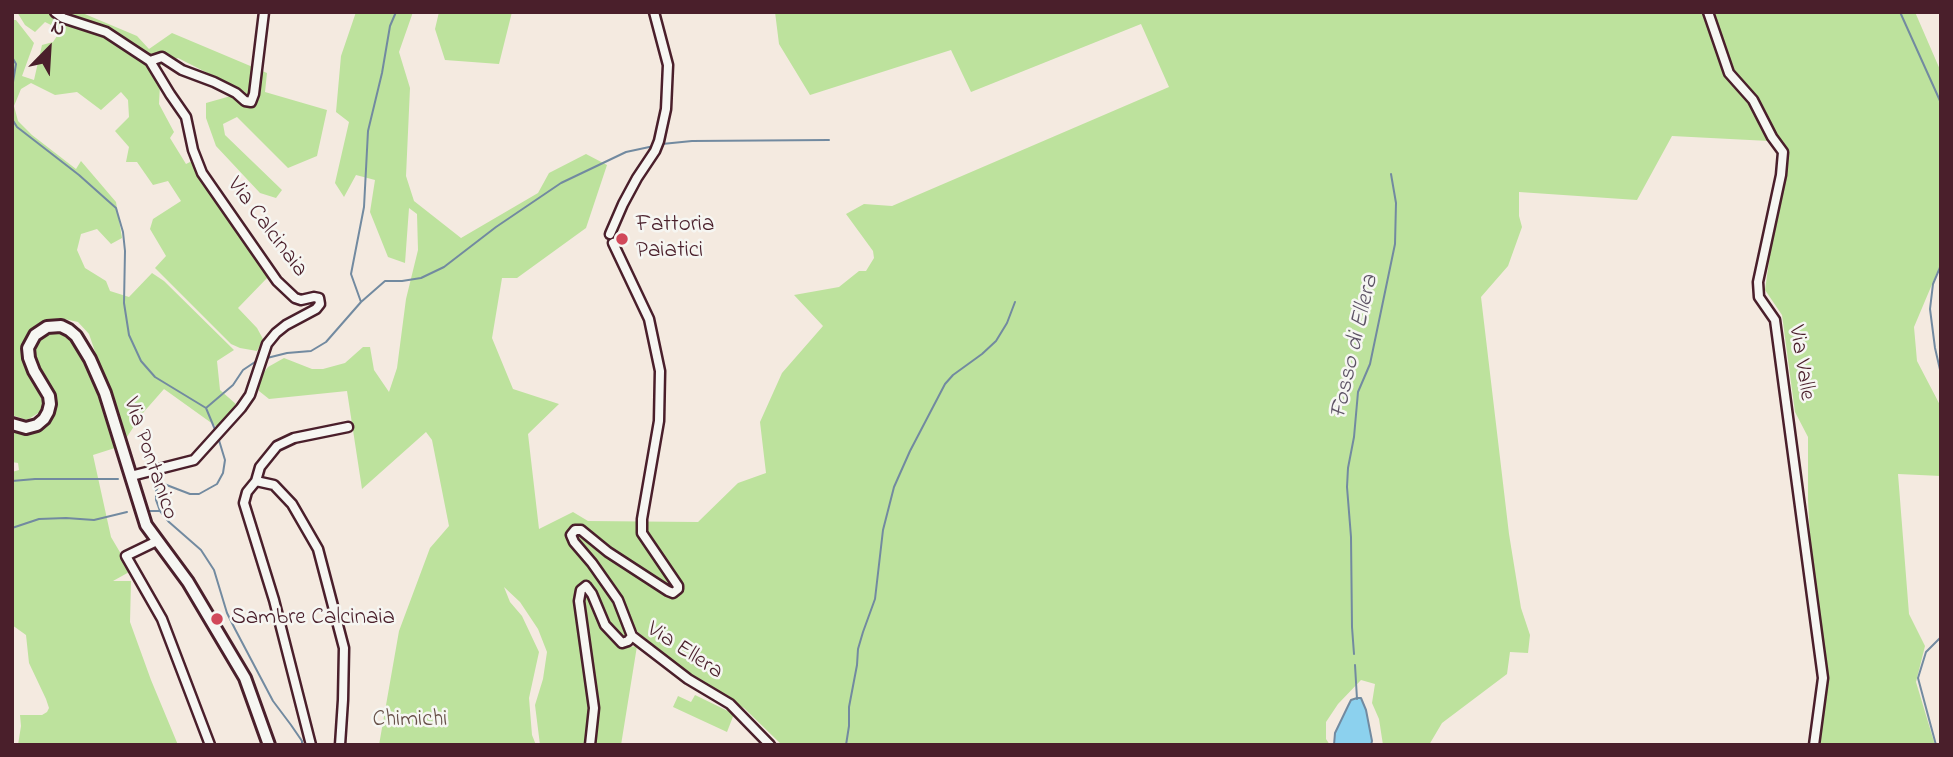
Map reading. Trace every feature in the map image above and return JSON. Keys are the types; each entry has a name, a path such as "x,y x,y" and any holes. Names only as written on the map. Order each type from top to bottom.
{"street":[{"name":"Via Calcinaia","path":"55,12 63,18 106,32 150,61 186,117 192,150 202,173 270,271 295,298 319,298 320,304 316,309 286,325 267,344 250,395 194,460 131,476"},
{"name":"Via Calcinaia","path":"150,61 162,57 182,70 214,82 251,102 264,12"},
{"path":"632,636 618,600 572,537 573,531 581,530 608,552 668,591 673,593 678,589 642,533 642,519 659,421 660,371 649,319 612,239 623,204 655,151 666,108 668,65 654,12"},
{"name":"Via Valle","path":"1708,12 1729,73 1753,100 1783,152 1781,175 1758,282 1759,297 1776,320 1823,678 1814,745"},
{"name":"Via Pontanico","path":"12,424 26,428 37,425 48,412 49,396 29,358 28,348 35,335 47,327 61,326 69,330 76,336 90,359 105,393 146,525 188,582 245,678 264,744"},
{"path":"311,745 274,600 244,503 260,467 277,446 294,438 348,427"},
{"path":"256,481 274,485 292,504 318,549 344,648 340,745"},
{"path":"157,541 126,556 162,619 210,745"},
{"name":"Via Ellera","path":"590,745 594,708 579,601 581,590 586,586 605,625 622,643 632,636 688,679 730,704 770,745"}],"green space":[{"path":"17,12 80,12 137,36 149,49 172,33 267,73 265,92 327,110 317,156 288,168 237,117 223,124 225,135 282,190 276,198 260,193 216,146 206,118 206,103 245,92 178,58 161,64 159,104 174,132 170,138 186,164 194,160 221,210 268,277 238,308 257,328 263,339 257,351 231,344 155,268 166,256 150,229 153,219 181,201 168,181 153,185 137,162 126,162 129,147 115,131 129,117 128,100 121,92 101,110 77,92 55,95 31,83 21,89 14,106 18,121 32,135 76,169 81,161 116,202 122,238 111,244 97,229 81,234 77,250 85,268 106,281 110,291 129,297 152,273 164,281 234,350 217,361 220,390 237,405 217,427 164,389 142,414 125,440 89,334 78,322 60,318 37,324 26,336 23,349 26,368 42,400 43,410 27,420 12,415 12,20 16,20 34,43 22,76 34,80 42,45 53,42 61,30 45,22 35,32 25,25"},
{"name":"Chimichi","path":"356,12 413,12 399,52 410,88 406,176 414,201 461,238 538,193 549,173 586,154 607,165 586,228 517,278 502,278 492,338 513,389 559,404 528,434 539,529 573,512 588,521 698,522 738,483 766,473 760,422 782,373 823,326 794,295 839,287 859,271 866,271 874,258 873,251 846,214 864,204 892,206 1169,87 1141,24 971,92 951,50 810,95 779,44 775,12 1915,12 1941,72 1941,263 1914,327 1917,361 1941,407 1941,476 1898,474 1909,614 1925,646 1916,682 1935,745 1815,745 1820,725 1808,500 1808,437 1795,412 1782,315 1765,290 1785,148 1773,128 1769,141 1672,136 1637,200 1519,192 1522,227 1508,266 1481,297 1509,534 1521,608 1530,635 1528,653 1510,652 1507,674 1442,723 1429,745 1383,745 1379,719 1372,703 1375,684 1361,680 1338,704 1326,722 1326,739 1330,745 782,745 744,708 696,683 631,626 626,626 625,635 618,642 620,648 637,646 621,745 540,745 535,705 547,652 538,629 520,602 504,587 539,652 529,698 532,735 536,745 379,745 399,631 430,548 449,526 432,440 426,432 362,489 347,391 269,399 259,391 259,379 268,367 284,358 312,369 323,369 345,363 363,347 370,347 374,370 389,392 397,368 406,299 418,250 417,214 409,208 405,263 388,257 370,212 375,180 356,175 344,197 335,183 349,122 336,112 341,56"},
{"path":"439,12 512,12 499,64 445,60 435,29"},
{"path":"48,332 64,333 75,341 85,354 118,447 93,455 111,537 131,571 113,581 131,581 130,622 178,745 18,745 20,715 42,715 49,708 29,663 26,635 12,625 12,472 19,470 18,463 12,462 12,428 30,432 45,427 54,413 56,396 40,374 30,348 37,337"},
{"path":"695,695 734,714 727,732 673,707 678,696 691,702"}],"water":[{"path":"1361,698 1366,710 1371,745 1334,745 1335,733 1348,706 1351,700"}],"waterway":[{"path":"267,358 311,351 326,342 361,302 351,274 364,207 368,131 390,26 396,12"},
{"path":"1900,12 1941,103"},
{"path":"12,57 16,64 12,88"},
{"path":"12,119 17,127 79,175 116,208 125,251 124,303 129,335 141,361 155,377 206,408 216,432"},
{"path":"662,144 692,141 829,140"},
{"path":"361,302 385,281 421,278 444,267 496,227 561,183 626,152 654,146"},
{"name":"Fosso di Ellera","path":"1354,654 1348,468 1358,392 1370,364 1395,244 1396,203 1391,174"},
{"path":"1941,265 1933,284 1930,309 1941,374"},
{"path":"846,745 858,649 875,599 883,530 894,487 945,384 996,341 1015,302"},
{"path":"206,408 233,385 243,370 258,360"},
{"path":"218,437 225,460 223,473 217,484 199,494 159,485 156,500 160,511 169,522 201,550 214,570 227,613 235,629 273,701 302,741 302,745"},
{"path":"12,481 118,479"},
{"path":"150,511 160,511"},
{"path":"12,528 39,519 94,520 127,512"},
{"path":"1936,745 1918,678 1926,652 1941,637"},
{"name":"Fosso di Ellera","path":"1355,665 1357,699"}],"place":[{"name":"Fattoria Paiatici","path":"622,239"},
{"name":"Sambre Calcinaia","path":"217,619"}]}
